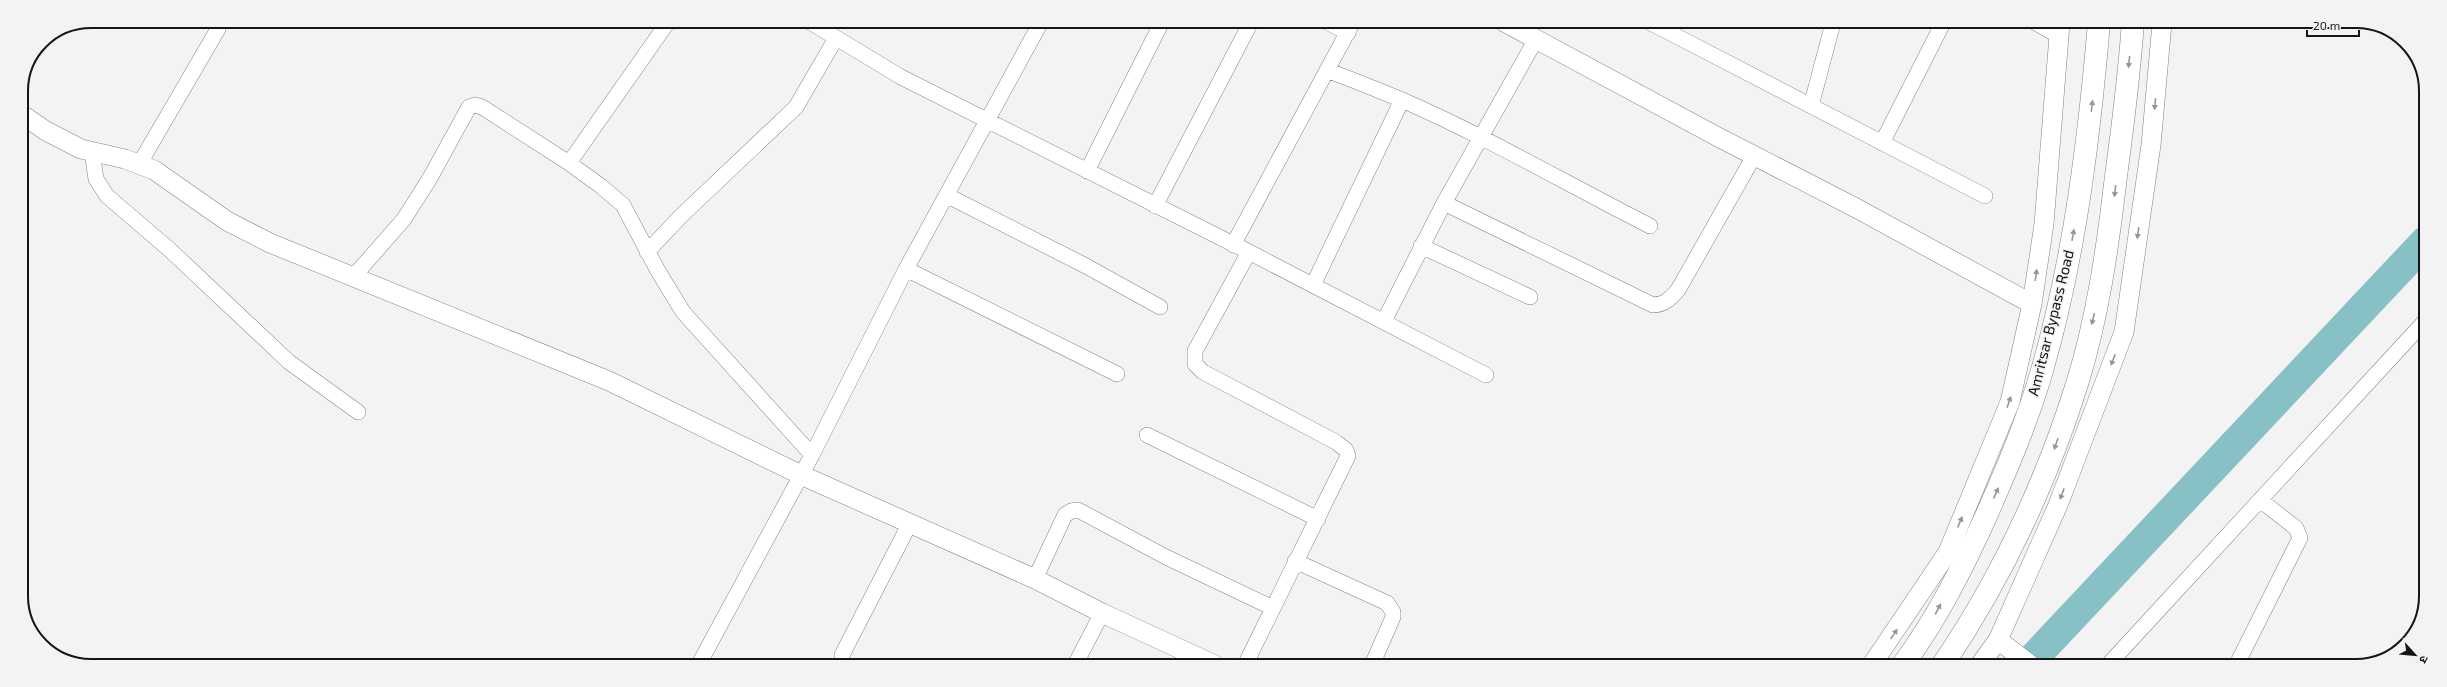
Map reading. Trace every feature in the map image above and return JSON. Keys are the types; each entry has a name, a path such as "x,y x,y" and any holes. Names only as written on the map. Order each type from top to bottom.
{"highway":[{"name":"Amritsar Bypass Road","path":"1907,659 1924,637 1971,549 2012,457 2043,367 2065,276 2082,186 2099,28"},
{"path":"1947,659 1966,631 2012,549 2054,451 2078,382 2097,299 2110,228 2132,28"}],"street":[{"path":"140,163 217,28"},
{"path":"569,163 664,28"},
{"path":"820,28 901,77 1314,285 1486,375"},
{"path":"703,659 812,455 906,269 948,196 1038,28"},
{"path":"1087,171 1159,28"},
{"path":"1155,206 1249,28"},
{"path":"1233,245 1329,71 1351,28"},
{"path":"1515,28 1754,156 1856,208 2032,304"},
{"path":"1661,28 1985,196"},
{"path":"1811,106 1832,28"},
{"path":"1882,143 1940,28"},
{"path":"1986,659 2003,643 2058,505 2124,332 2151,145 2162,28"},
{"path":"1876,659 1948,552 2010,402 2032,304 2044,224 2060,29"},
{"path":"647,252 681,216 796,107 836,38"},
{"path":"1384,321 1444,203 1536,39"},
{"path":"1329,71 1402,100 1481,138 1650,226"},
{"path":"1314,285 1402,100"},
{"path":"354,276 404,219 430,178 469,107 475,105 569,163 602,186 623,205 647,252 683,312 812,455"},
{"path":"28,118 62,140 92,152 140,163 166,178 227,221 248,233 609,381 801,475 909,525 1035,579 1102,613 1202,659"},
{"path":"92,152 96,179 107,196 170,250 289,362 358,412"},
{"path":"1444,203 1652,305 1658,305 1668,301 1678,290 1754,156"},
{"path":"948,196 1086,266 1160,307"},
{"path":"1422,246 1530,297"},
{"path":"1248,659 1295,561 1346,463 1348,456 1346,450 1336,442 1203,372 1195,364 1195,351 1249,252"},
{"path":"906,269 1117,374"},
{"path":"2113,659 2419,328"},
{"path":"1147,435 1318,519"},
{"path":"2240,659 2300,538 2296,528 2260,500"},
{"path":"1035,579 1065,515 1071,511 1078,510 1166,557 1273,608"},
{"path":"842,655 909,525"},
{"path":"1295,561 1387,604 1390,607 1394,617 1375,659"},
{"path":"1078,659 1102,613"},
{"path":"2003,643 2023,659"}],"waterway":[{"path":"2033,659 2419,248"}]}
